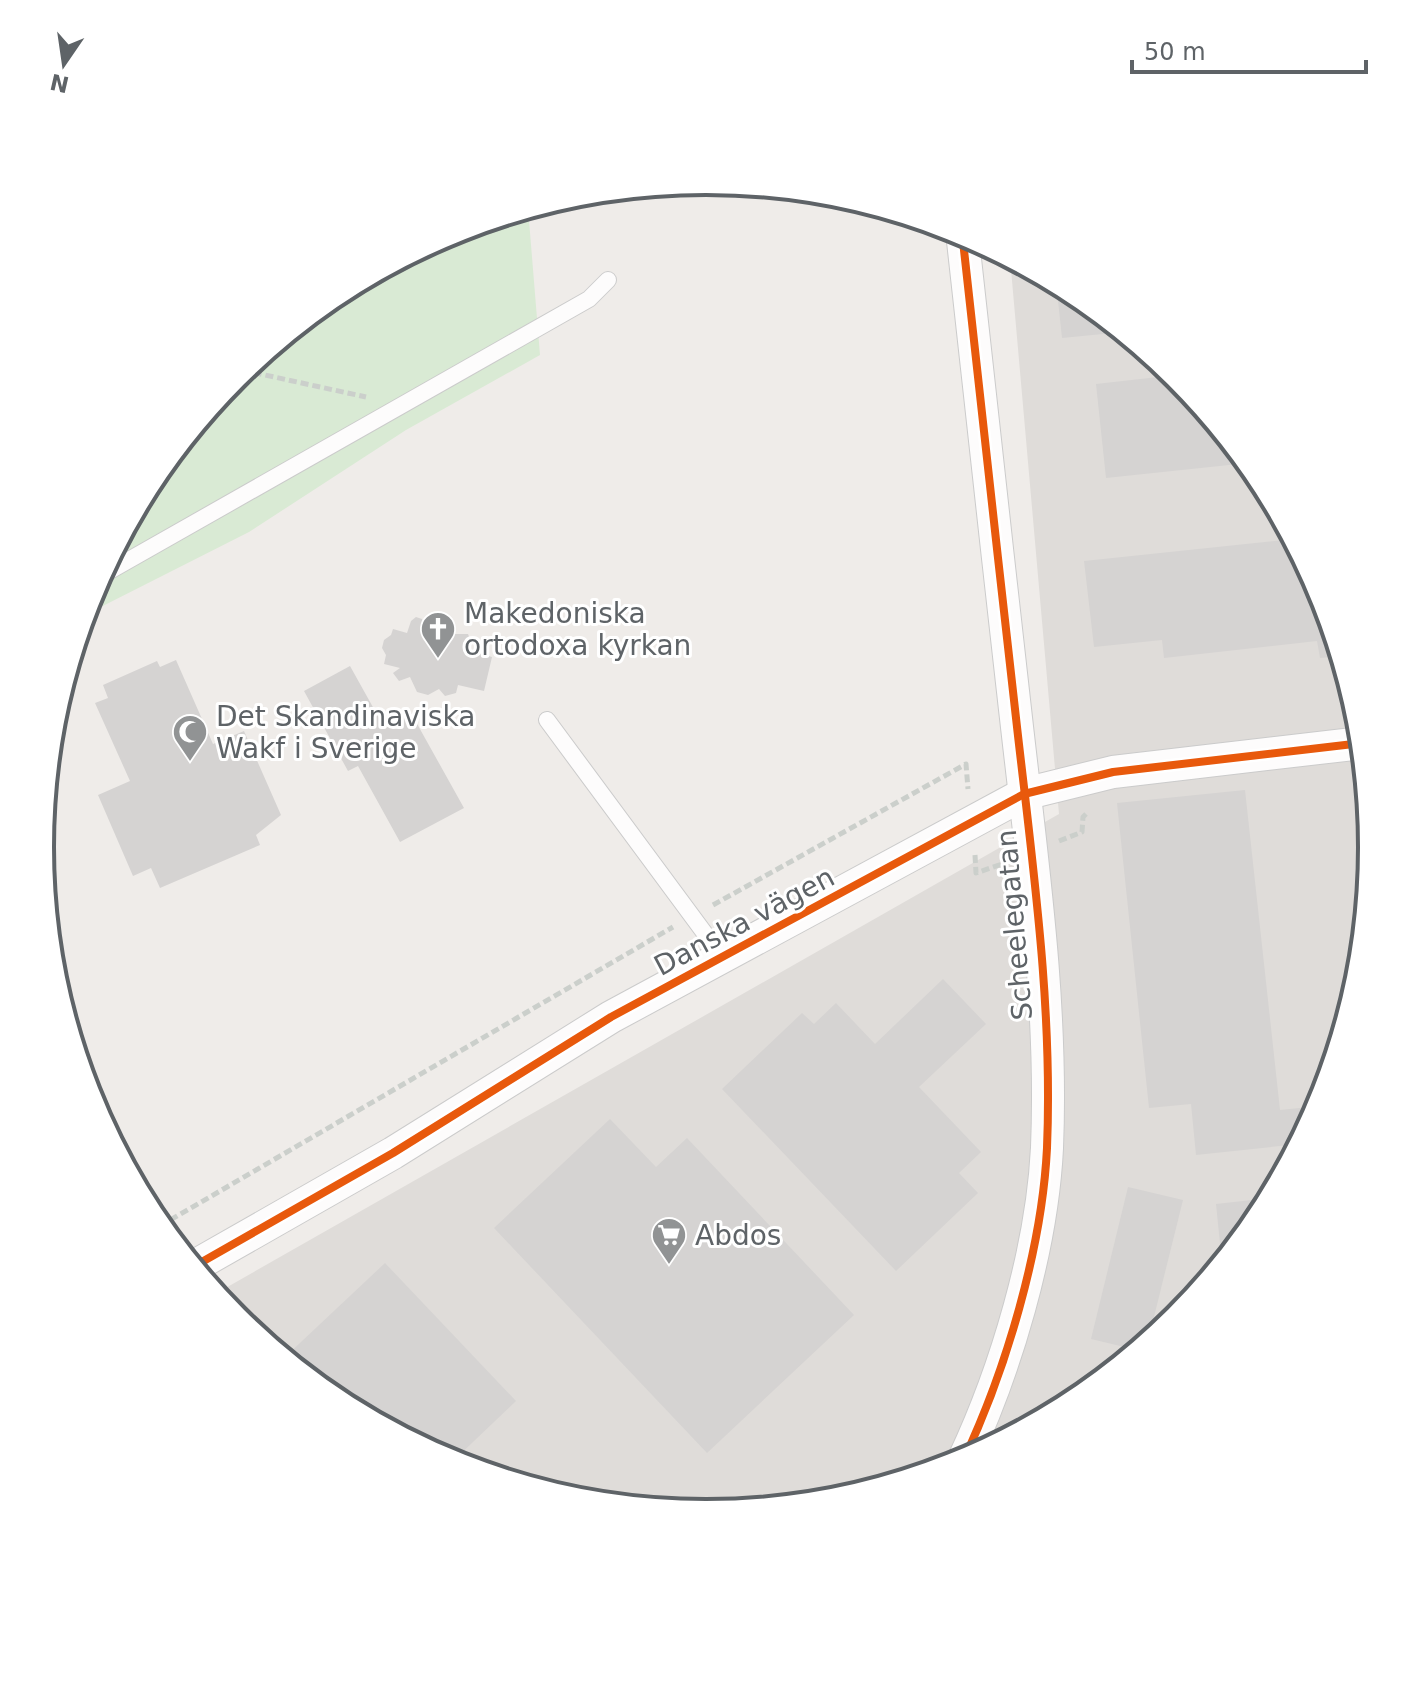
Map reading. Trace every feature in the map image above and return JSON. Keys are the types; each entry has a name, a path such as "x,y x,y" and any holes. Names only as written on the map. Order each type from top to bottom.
{"street":[{"name":"Scheelegatan","path":"964,248 1039,913 1047,1059 1047,1151 1035,1238 1015,1321 971,1442"},
{"name":"Danska vägen","path":"203,1261 393,1153 611,1017 1024,794 1113,772 1349,745"}],"lane":[{"path":"118,566 589,299 608,280"},
{"path":"547,720 723,958"}],"path":[{"path":"258,374 402,405"}],"shaded area":[{"path":"1011,271 1068,305 1136,357 1196,417 1223,450 1271,521 1291,559 1308,597 1336,678 1357,804 1357,890 1345,974 1323,1057 1291,1135 1271,1173 1223,1244 1167,1308 1136,1337 1103,1364 1032,1412 956,1449 875,1477 749,1498 663,1498 579,1486 537,1477 456,1449 380,1412 344,1389 276,1337 226,1288 1059,814"}],"green space":[{"path":"529,220 540,355 406,430 249,532 100,607 121,559 164,485 216,417 276,357 309,330 380,282 456,245"}],"building":[{"path":"1058,298 1107,334 1062,338"},
{"path":"1157,377 1196,417 1233,465 1106,478 1096,384"},
{"path":"1281,540 1308,597 1329,657 1320,658 1317,641 1164,658 1162,640 1094,647 1084,561"},
{"name":"Makedoniska ortodoxa kyrkan","path":"416,617 422,619 423,626 436,619 448,622 455,634 468,634 467,650 492,657 484,691 458,685 456,693 445,696 439,689 428,695 417,692 410,677 399,681 393,673 400,668 384,664 384,640 393,629 407,633"},
{"name":"Det Skandinaviska Wakf i Sverige","path":"176,660 213,744 244,731 281,815 256,835 260,845 160,888 151,868 133,876 98,795 130,781 95,703 108,698 103,685 157,661 160,667"},
{"path":"350,666 384,727 411,713 464,808 400,842 358,766 348,771 304,691"},
{"path":"1245,790 1280,1110 1303,1108 1286,1145 1196,1155 1191,1104 1149,1108 1117,803"},
{"path":"943,979 986,1024 919,1087 981,1152 959,1173 978,1193 896,1271 722,1089 802,1013 814,1024 836,1003 875,1044"},
{"name":"Abdos","path":"610,1119 656,1167 687,1138 854,1315 707,1453 494,1228"},
{"path":"1128,1187 1183,1200 1153,1321 1124,1347 1091,1339"},
{"path":"1254,1200 1220,1247 1216,1204"},
{"path":"385,1263 516,1401 463,1452 380,1412 292,1350"}],"cycle path":[{"path":"964,249 1034,879 1044,986 1048,1094 1044,1187 1030,1267 1007,1349 972,1442"},
{"path":"203,1261 393,1153 611,1017 1024,794 1113,772 1349,745"}],"place":[{"name":"Makedoniska ortodoxa kyrkan","path":"438,660"},
{"name":"Det Skandinaviska Wakf i Sverige","path":"190,763"},
{"name":"Abdos","path":"669,1266"}]}
